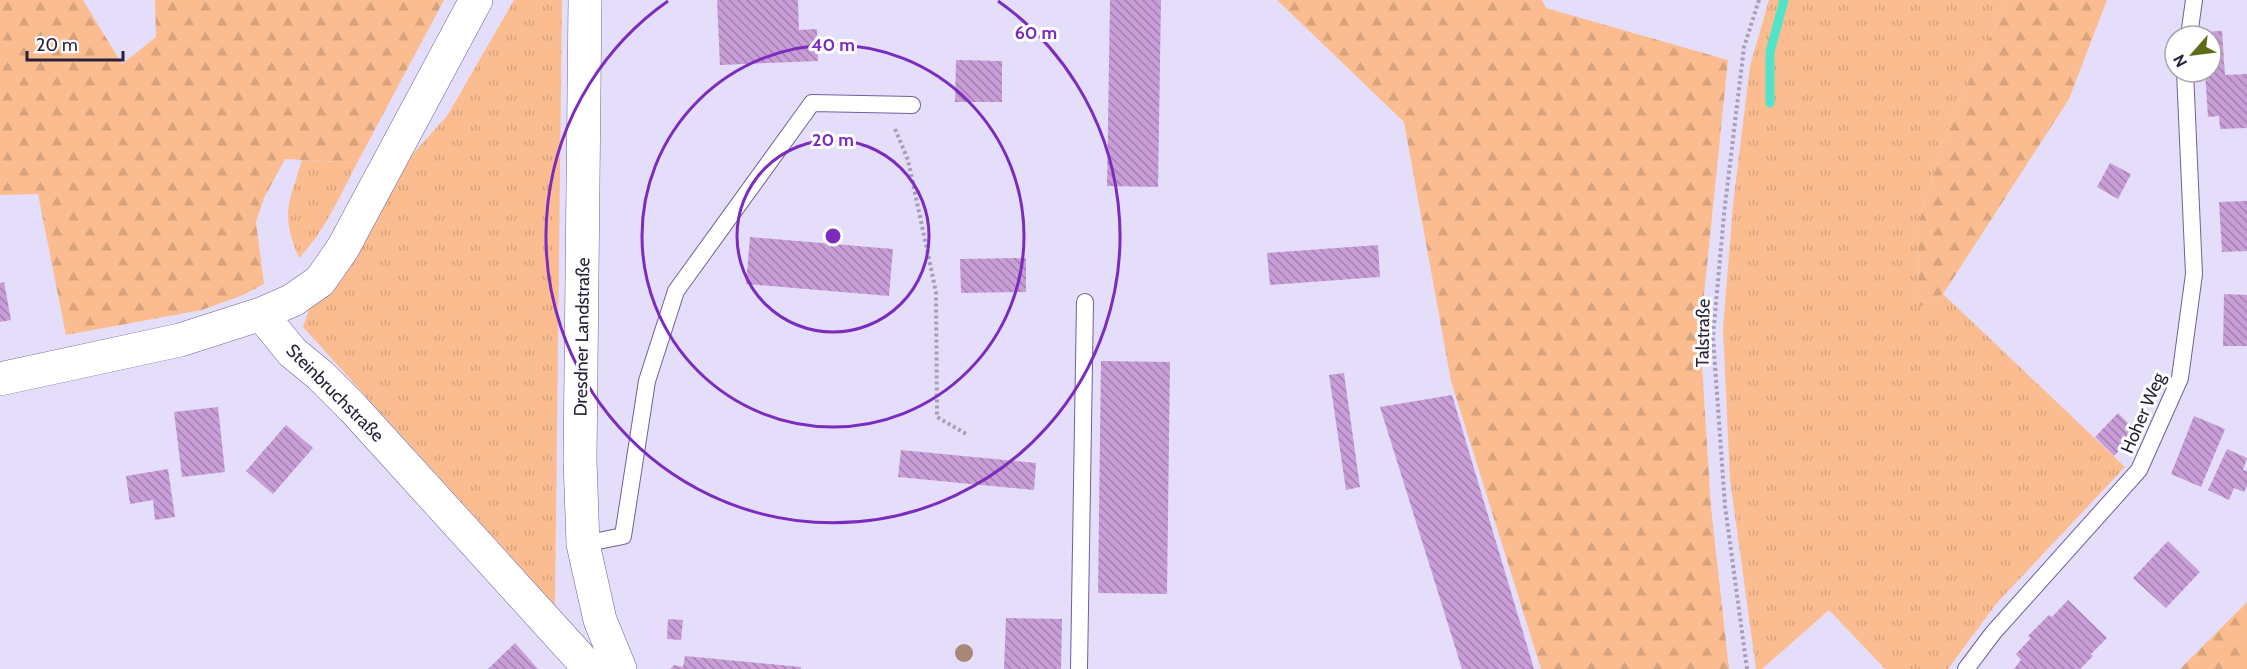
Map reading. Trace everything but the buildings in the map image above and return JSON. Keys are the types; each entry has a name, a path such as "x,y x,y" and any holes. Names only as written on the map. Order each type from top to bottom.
{"street":[{"path":"0,379 180,340 261,314 293,300 320,281 343,248 476,0"},
{"name":"Dresdner Landstraße","path":"585,0 580,460 583,543 600,620 620,669"},
{"name":"Steinbruchstraße","path":"261,314 292,352 320,375 353,408 590,669"}],"lane":[{"path":"2191,24 2194,0"},
{"name":"Hoher Weg","path":"1966,669 1993,633 2139,470 2180,378 2194,274 2186,84"},
{"path":"583,543 623,536 647,381 676,291 812,103 912,105"},
{"path":"1078,669 1084,302"}],"path":[{"name":"Talstraße","path":"1746,669 1725,506 1713,337 1724,214 1744,47 1759,0"},
{"path":"884,104 908,160 936,292 937,417 968,435"}],"green space":[{"path":"0,0 83,0 122,64 156,37 155,0 444,0 357,163 285,159 264,198 256,222 264,284 243,295 202,310 66,335 38,194 0,195"},
{"path":"514,0 562,0 555,605 303,327 310,307 410,157 447,116"},
{"path":"1277,0 1542,0 1546,8 1728,60 1700,334 1711,507 1729,669 1541,669 1451,381 1404,122"},
{"path":"1769,0 2007,0 1948,126 1918,225 1919,306 1943,294 2125,467 1996,604 1948,669 1885,669 1829,610 1762,669 1756,669 1730,479 1723,329 1733,205 1750,66"},
{"path":"2007,0 2107,0 2069,99 1943,294 1919,307 1918,225 1948,126"},
{"path":"302,160 357,163 324,225 299,258 290,230 288,209"},
{"path":"2247,602 2247,669 2180,669"}],"waterway":[{"path":"1770,103 1770,52 1784,0"}]}
